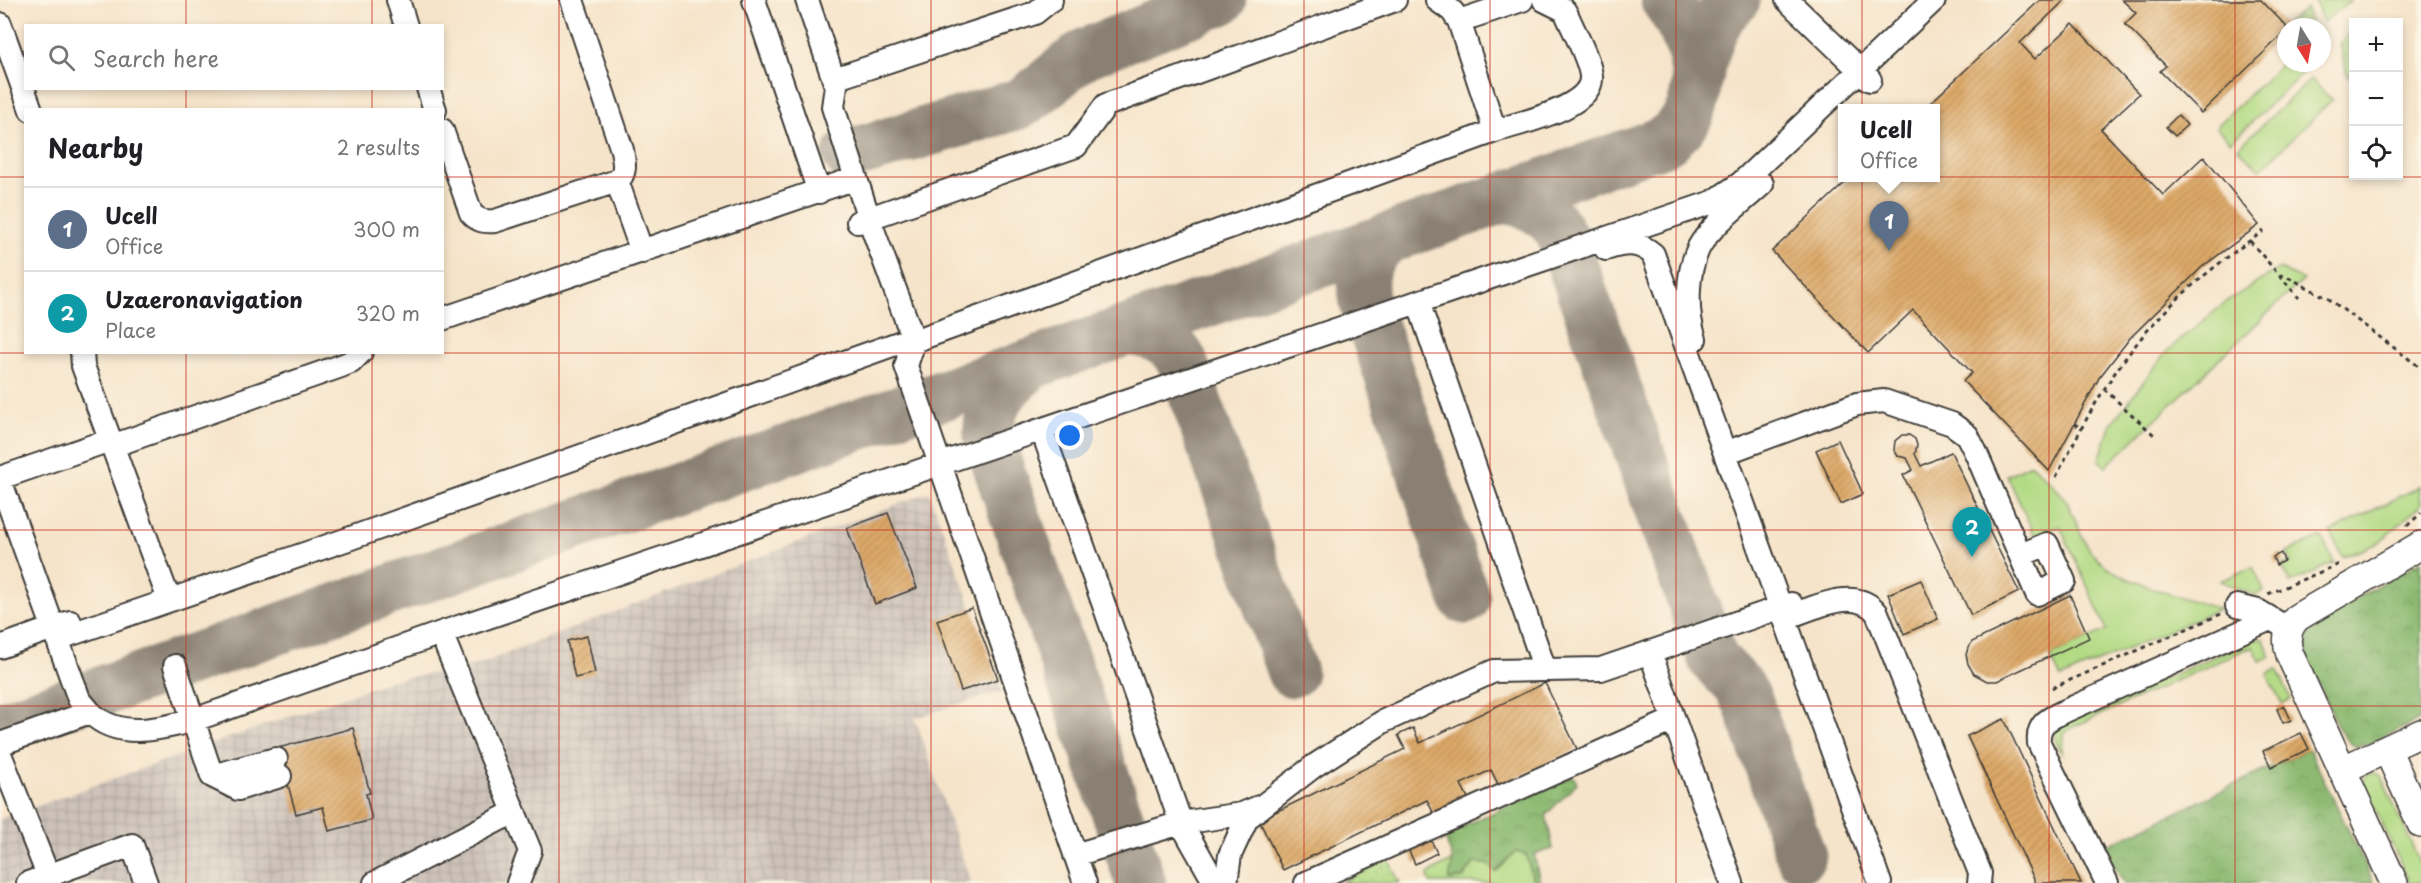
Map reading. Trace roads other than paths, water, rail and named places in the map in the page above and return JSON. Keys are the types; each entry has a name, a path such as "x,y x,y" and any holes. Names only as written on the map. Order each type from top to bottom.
{"main road":[{"path":"2394,883 2288,650 2280,624 2298,616 2421,545"},
{"path":"2342,770 2421,734"},
{"path":"2387,750 2421,824"}],"lane":[{"path":"398,0 405,24"},
{"path":"444,136 471,213 477,219 495,221 617,181 623,177 625,169 622,150 572,0"},
{"path":"754,0 819,192"},
{"path":"807,0 836,86 833,107 848,155 850,180 907,341 894,369 922,451 934,469 1085,883"},
{"path":"834,79 1035,13 1051,0"},
{"path":"863,220 1076,146 1106,105 1395,0"},
{"path":"1437,0 1452,11 1459,21 1495,131"},
{"path":"1459,21 1522,0"},
{"path":"0,647 55,634 351,538 1575,104 1588,87 1590,75 1564,10 1544,0"},
{"path":"1787,0 1869,72"},
{"path":"1802,0 1869,72"},
{"path":"358,354 341,366 0,479 79,699 90,712 111,726 123,729 162,728 191,721 441,633 1420,307 1619,245 1640,245 1665,264 1681,265 1696,255 1699,247 1721,222 1869,72 1934,0"},
{"path":"1420,307 1669,215 1713,202 1730,192 1953,0"},
{"path":"0,24 30,108"},
{"path":"429,90 434,108"},
{"path":"444,318 850,180"},
{"path":"617,181 642,252"},
{"path":"1732,457 1690,319 1690,280 1700,238 1693,222 1678,215 1669,215 1656,224 1652,230 1650,238 1653,254 1732,457 1880,883"},
{"path":"1420,307 1543,666"},
{"path":"55,634 165,589 885,336 907,341"},
{"path":"82,354 82,366 165,589"},
{"path":"1732,457 1877,410 1948,433 1976,453 2021,555"},
{"path":"1044,434 1181,823 1215,883"},
{"path":"1230,855 1247,818 1348,742 1384,722 1494,671 1592,659 1787,610 1851,599 1865,602 1877,613 1980,873 1978,883"},
{"path":"2237,606 2258,611 2280,624"},
{"path":"1226,883 1230,855 1242,814 1308,756 1341,733 1458,676 1491,663 1601,669 1787,610 1851,607 1864,611 1872,621 1969,874 1966,883"},
{"path":"1787,610 1891,883"},
{"path":"2107,883 2039,743 2042,724 2063,712 2280,624"},
{"path":"441,633 530,852 518,883"},
{"path":"1650,652 1732,883"},
{"path":"175,666 191,721 212,776 278,768"},
{"path":"0,744 90,712"},
{"path":"1306,883 1673,720"},
{"path":"0,754 42,881 132,845 146,883"},
{"path":"1075,855 1181,823 1242,814 1265,804"},
{"path":"375,883 514,812"}],"place":[{"name":"Ucell","path":"1889,251"},
{"name":"Uzaeronavigation","path":"1972,557"}]}
